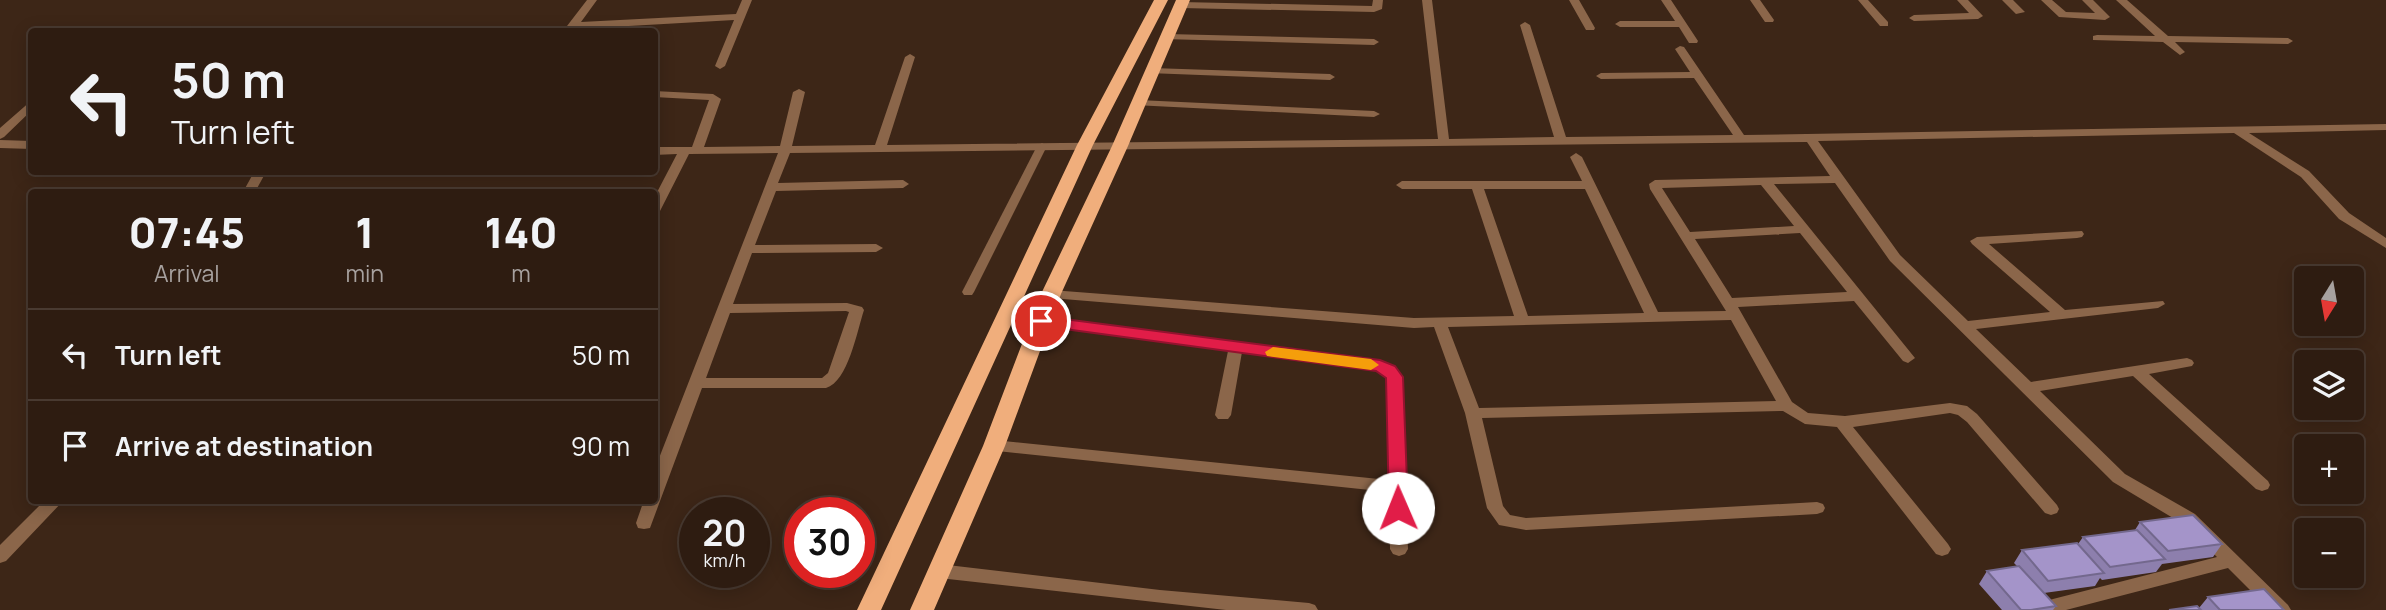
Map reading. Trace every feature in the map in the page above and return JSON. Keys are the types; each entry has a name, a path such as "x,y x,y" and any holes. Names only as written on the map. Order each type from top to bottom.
{"highway":[{"path":"869,610 1085,145 1161,0"},
{"path":"922,610 994,446 1051,294 1182,2"}],"street":[{"path":"572,28 592,0 602,0"},
{"path":"720,66 747,0"},
{"path":"1182,2 1374,9 1378,7 1378,0"},
{"path":"1427,0 1444,142"},
{"path":"1574,0 1590,29"},
{"path":"1666,0 1693,41"},
{"path":"1755,0 1769,20"},
{"path":"1863,0 1884,24"},
{"path":"1914,18 1978,16 1962,0"},
{"path":"2007,0 2020,12"},
{"path":"2046,0 2063,15 2105,18 2087,0"},
{"path":"2121,0 2180,52"},
{"path":"610,28 650,27 740,17"},
{"path":"1620,24 1681,24"},
{"path":"1525,25 1561,141"},
{"path":"1167,37 1374,42"},
{"path":"2097,38 2288,41"},
{"path":"1680,49 1741,139"},
{"path":"880,146 910,57"},
{"path":"1152,71 1330,77"},
{"path":"1601,76 1698,75"},
{"path":"658,483 786,147 799,92"},
{"path":"658,94 713,97 691,150 658,203"},
{"path":"1138,103 1374,114"},
{"path":"0,135 28,107"},
{"path":"658,151 786,147 1741,139 2386,127"},
{"path":"2238,131 2305,174 2344,216 2386,244"},
{"path":"1810,138 1886,248 2119,478 2179,510 2282,610"},
{"path":"0,144 28,145"},
{"path":"1576,157 1653,317"},
{"path":"1838,179 1655,184 1732,309 1786,406 1798,416 1814,421 1840,421 1950,408 1962,410 2051,509"},
{"path":"1764,180 1908,358"},
{"path":"771,187 903,184"},
{"path":"1402,185 1590,185"},
{"path":"1477,185 1523,321"},
{"path":"1686,236 1804,229"},
{"path":"2062,315 1977,241 2077,234"},
{"path":"747,249 876,248"},
{"path":"1051,294 1413,323 1653,317 1858,296"},
{"path":"1964,326 2158,304"},
{"path":"696,383 826,383 835,375 857,310 847,307 725,309"},
{"path":"1041,321 1380,366 1389,370 1394,377 1399,549"},
{"path":"1440,323 1473,413 1496,508 1505,520 1525,524 1817,508"},
{"path":"1223,415 1236,347"},
{"path":"2027,388 2187,363"},
{"path":"2136,371 2262,485"},
{"path":"1473,413 1786,406"},
{"path":"1840,421 1942,549"},
{"path":"994,446 1398,487"},
{"path":"0,556 52,504"},
{"path":"644,523 651,504"},
{"path":"2053,606 2232,561"},
{"path":"939,571 1159,604 1309,610"}],"lane":[{"path":"968,292 1042,146"}],"building":[{"path":"2193,515 2222,544 2168,551 2140,522"},
{"path":"2137,530 2165,559 2110,567 2083,537"},
{"path":"2077,543 2104,573 2048,581 2022,550"},
{"path":"2019,566 2056,606 2021,610 1987,571"},
{"path":"2264,589 2284,610 2220,610 2208,597"},
{"path":"2197,606 2201,610 2169,610"}],"slow traffic":[{"path":"1273,352 1371,365"}],"route":[{"path":"1041,321 1380,366 1389,370 1394,377 1398,508"}]}
